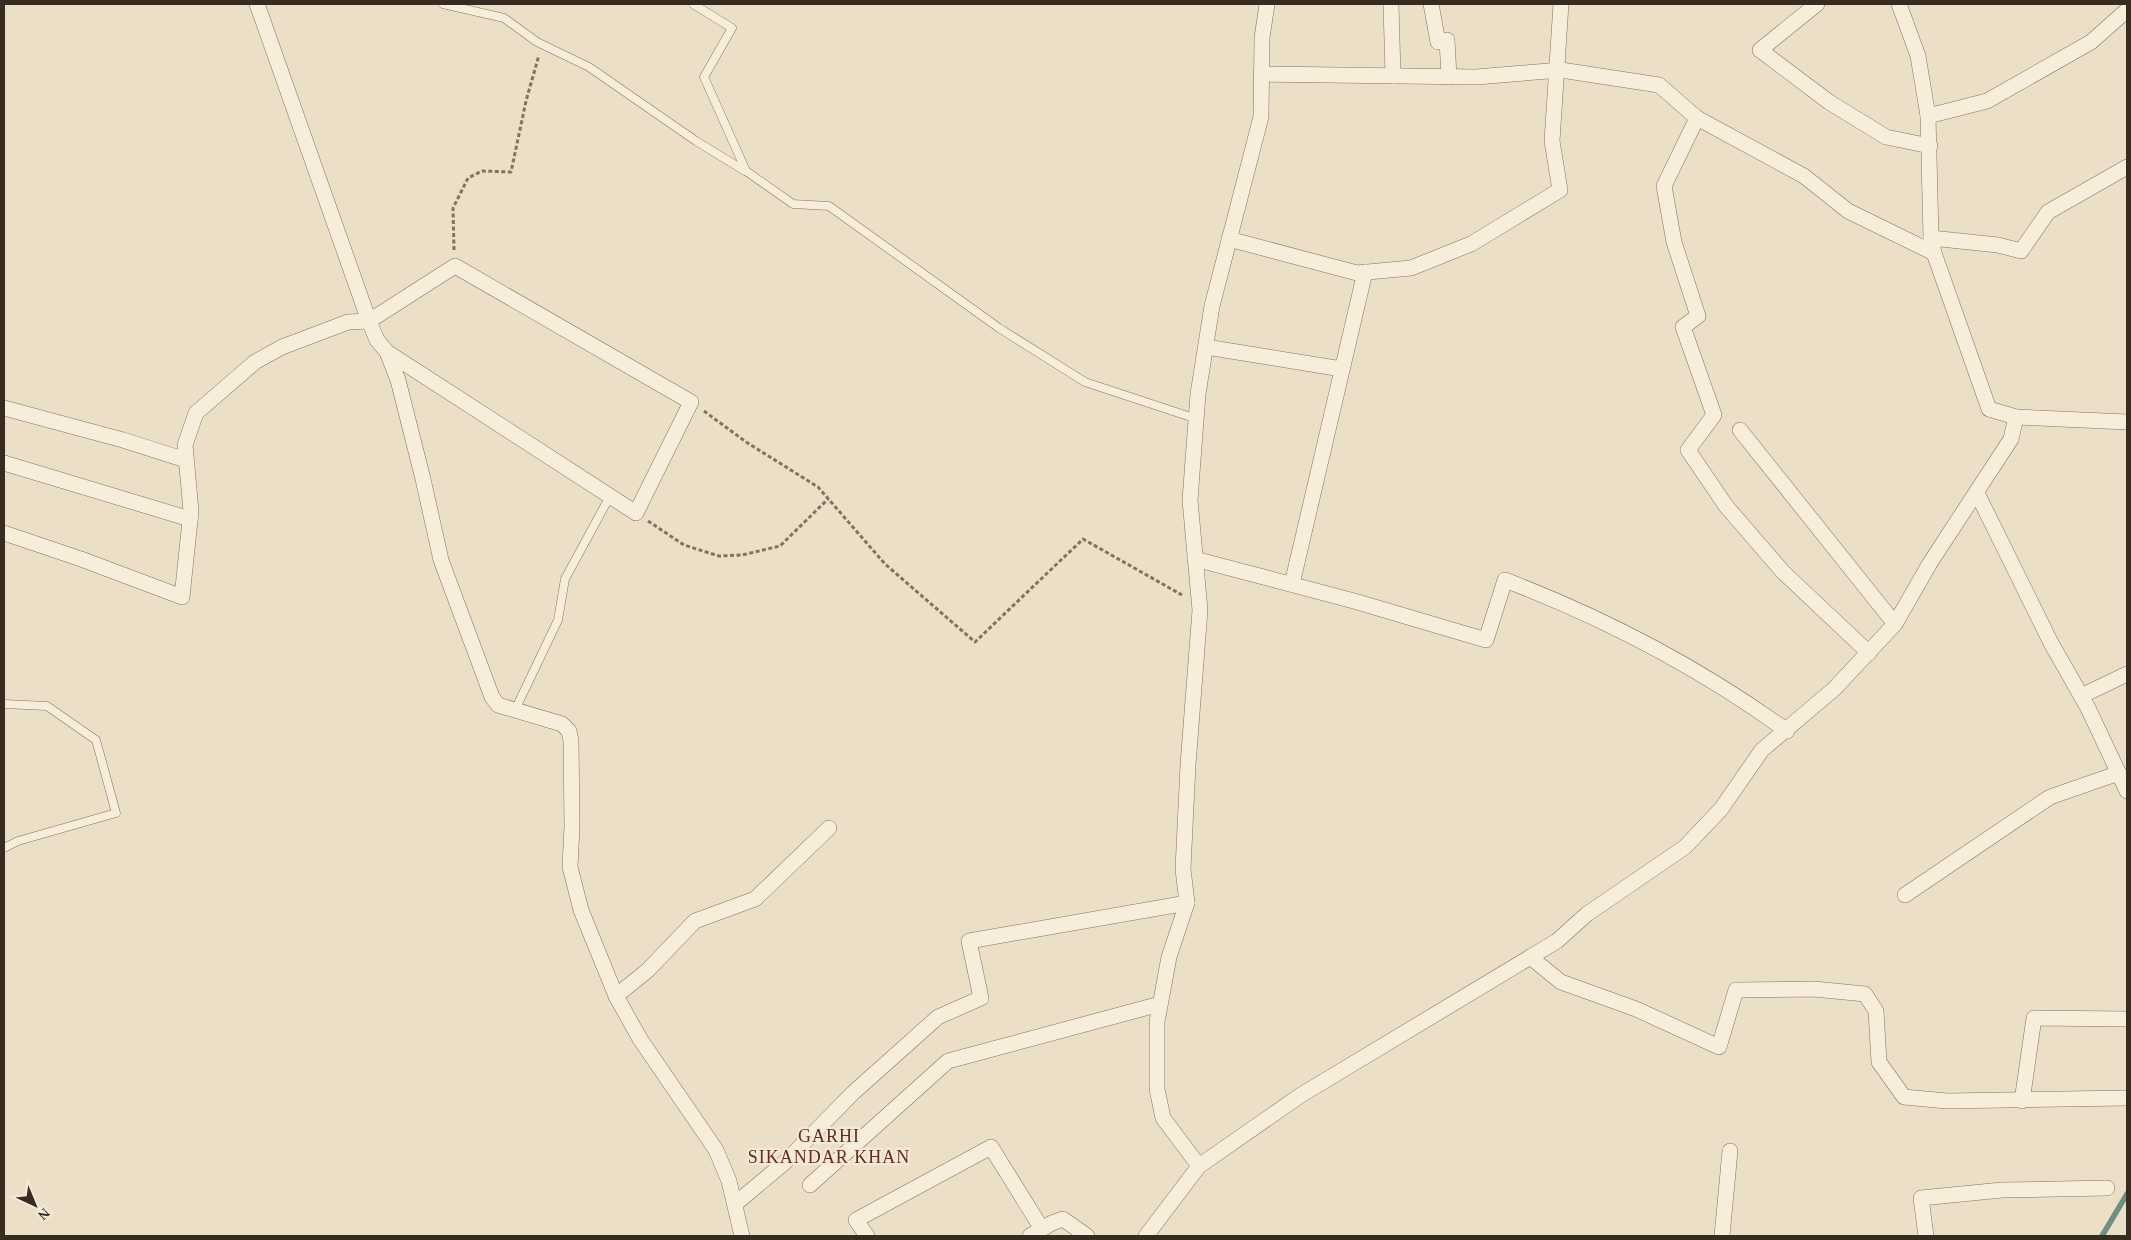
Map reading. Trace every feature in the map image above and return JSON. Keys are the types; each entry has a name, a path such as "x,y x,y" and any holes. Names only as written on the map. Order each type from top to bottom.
{"street":[{"path":"257,4 369,321 386,352 405,406 441,560 492,696 498,705 562,724 569,731 572,826 570,867 581,910 616,996 640,1039 716,1150 729,1181 742,1236"},
{"path":"1199,1166 1163,1118 1158,1089 1157,1022 1169,957 1187,903 1183,869 1185,822 1200,605 1190,500 1196,419 1212,306 1262,117 1262,38 1267,4"},
{"path":"1391,4 1393,76"},
{"path":"1431,4 1438,42 1447,40 1449,77"},
{"path":"1229,239 1357,273 1411,268 1471,244 1560,190 1552,141 1554,71 1561,4"},
{"path":"1817,4 1760,50 1829,102 1886,137 1930,146"},
{"path":"1899,4 1918,56 1928,116 1931,238 1934,254 1989,409 2016,416 2127,422"},
{"path":"1928,116 1994,97 2091,42 2127,10"},
{"path":"1261,74 1476,77 1554,71 1659,85 1697,118 1804,176 1848,211 1934,254"},
{"path":"1697,118 1664,186 1674,242 1698,316 1683,327 1714,415 1688,450 1726,506 1783,572 1869,653"},
{"path":"1931,238 1998,245 2021,251 2048,212 2127,167"},
{"path":"4,533 81,559 182,597 190,519 185,445 196,413 255,362 282,347 348,322 369,321 455,266 691,402 636,513 386,352"},
{"path":"1292,584 1364,272"},
{"path":"1206,347 1342,369"},
{"path":"4,408 123,440 186,460"},
{"path":"1146,1236 1199,1166 1301,1095 1557,941 1587,914 1685,847 1721,809 1762,750 1787,731 1834,689 1896,624 1930,563 2011,439 2016,416"},
{"path":"1740,430 1896,624"},
{"path":"4,463 190,519"},
{"path":"1977,492 2127,791"},
{"path":"1195,559 1292,584 1486,640 1505,580 1563,602 1638,639 1755,708 1787,731"},
{"path":"2081,696 2127,674"},
{"path":"1905,894 2050,797 2119,773"},
{"path":"616,996 648,970 695,921 755,899 829,828"},
{"path":"735,1204 784,1163 854,1092 938,1017 981,998 969,941 1187,903"},
{"path":"1530,957 1561,982 1636,1009 1719,1047 1736,990 1814,989 1865,994 1876,1011 1879,1062 1904,1097 1947,1101 2127,1098"},
{"path":"810,1185 948,1061 1160,1004"},
{"path":"2022,1101 2034,1018 2127,1019"},
{"path":"867,1236 856,1220 991,1147 1036,1233 1063,1219 1087,1236"},
{"path":"1722,1236 1730,1151"},
{"path":"1926,1236 1921,1198 2002,1190 2107,1188"}],"lane":[{"path":"443,4 504,18 542,44 589,67 696,142 746,171 793,204 829,206 1000,328 1085,382 1196,419"},
{"path":"693,4 732,28 704,77 746,171"},
{"path":"515,710 558,620 565,578 610,496"},
{"path":"4,704 47,706 96,740 116,813 18,841 4,848"}],"path":[{"path":"455,266 453,208 468,178 482,171 511,172 526,101 542,44"},
{"path":"691,402 746,442 818,487 885,564 974,642 1083,539 1200,605"},
{"path":"636,513 684,545 719,556 742,555 780,546 828,499"}],"waterway":[{"path":"2102,1236 2127,1194"}],"district":[{"name":"GARHI SIKANDAR KHAN","path":"829,1146"}]}
